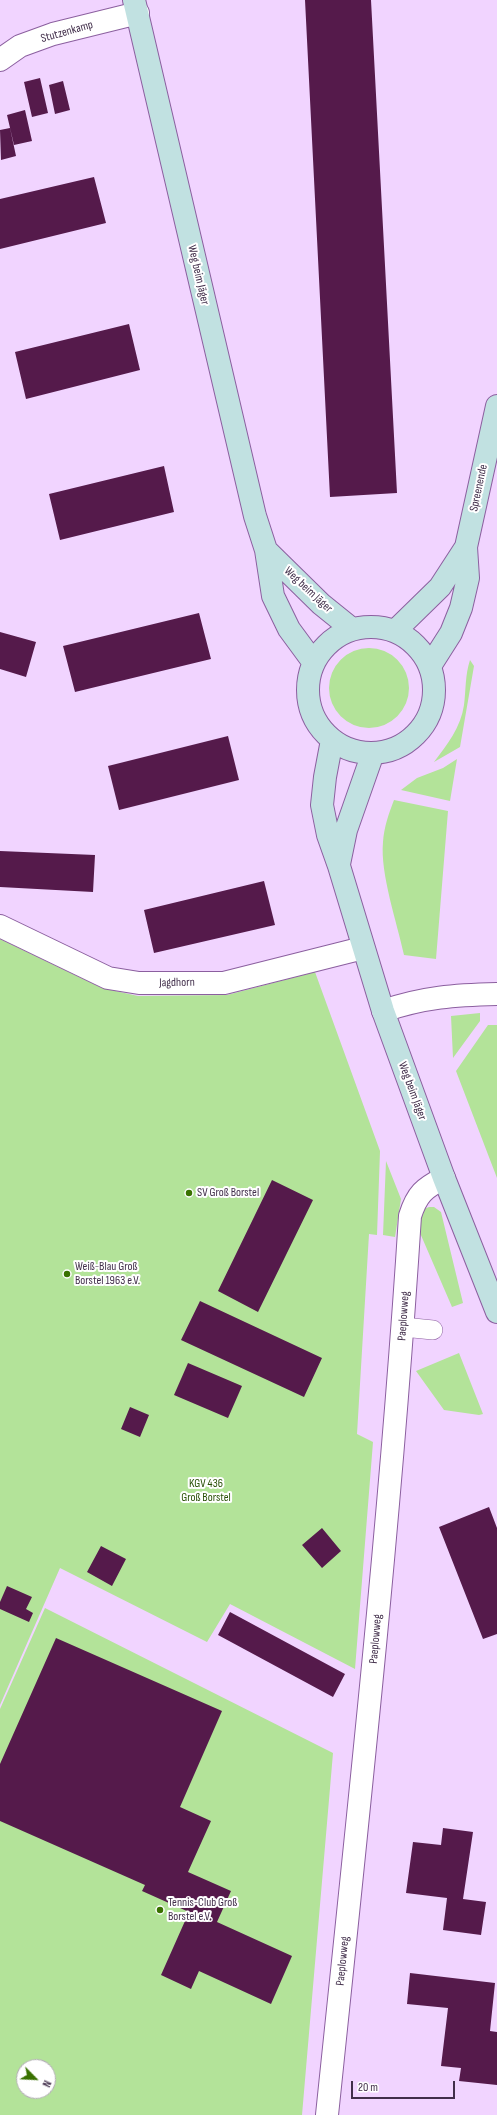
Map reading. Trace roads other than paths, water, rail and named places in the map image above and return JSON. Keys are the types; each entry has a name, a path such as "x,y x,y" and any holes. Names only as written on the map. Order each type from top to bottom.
{"street":[{"name":"Stutzenkamp","path":"0,60 20,46 136,7"},
{"name":"Weg beim Jäger","path":"136,7 255,516 266,550 273,596 289,629 314,663"},
{"name":"Spreenende","path":"430,666 451,633 461,608 468,578 466,547 493,436 497,406"},
{"name":"Spreenende","path":"395,631 422,607 440,588 466,547"},
{"name":"Weg beim Jäger","path":"266,550 321,604 352,630"},
{"path":"368,627 395,631 416,645 430,666 434,684 432,708 423,726 404,744 391,750 374,753 352,750 332,740 320,728 311,709 308,694 309,679 314,663 323,649 336,638 352,630 368,627"},
{"name":"Weg beim Jäger","path":"332,740 325,777 322,805 328,835 339,866 383,1011 444,1178 497,1312"},
{"name":"Weg beim Jäger","path":"339,866 346,830 374,753"},
{"name":"Jagdhorn","path":"0,926 108,978 139,983 224,983 363,948"},
{"path":"383,1011 411,1001 441,996 497,994"},
{"name":"Paeplowweg","path":"326,2115 370,1707 403,1327 410,1216 419,1195 427,1187 444,1178"}],"lane":[{"path":"403,1327 433,1330"}],"place":[{"name":"SV Groß Borstel","path":"189,1193"},
{"name":"Weiß-Blau Groß Borstel 1963 e.V.","path":"67,1274"},
{"name":"Tennis-Club Groß Borstel e.V.","path":"160,1910"}],"park label":[{"name":"KGV 436 Groß Borstel","path":"206,1491"}]}
